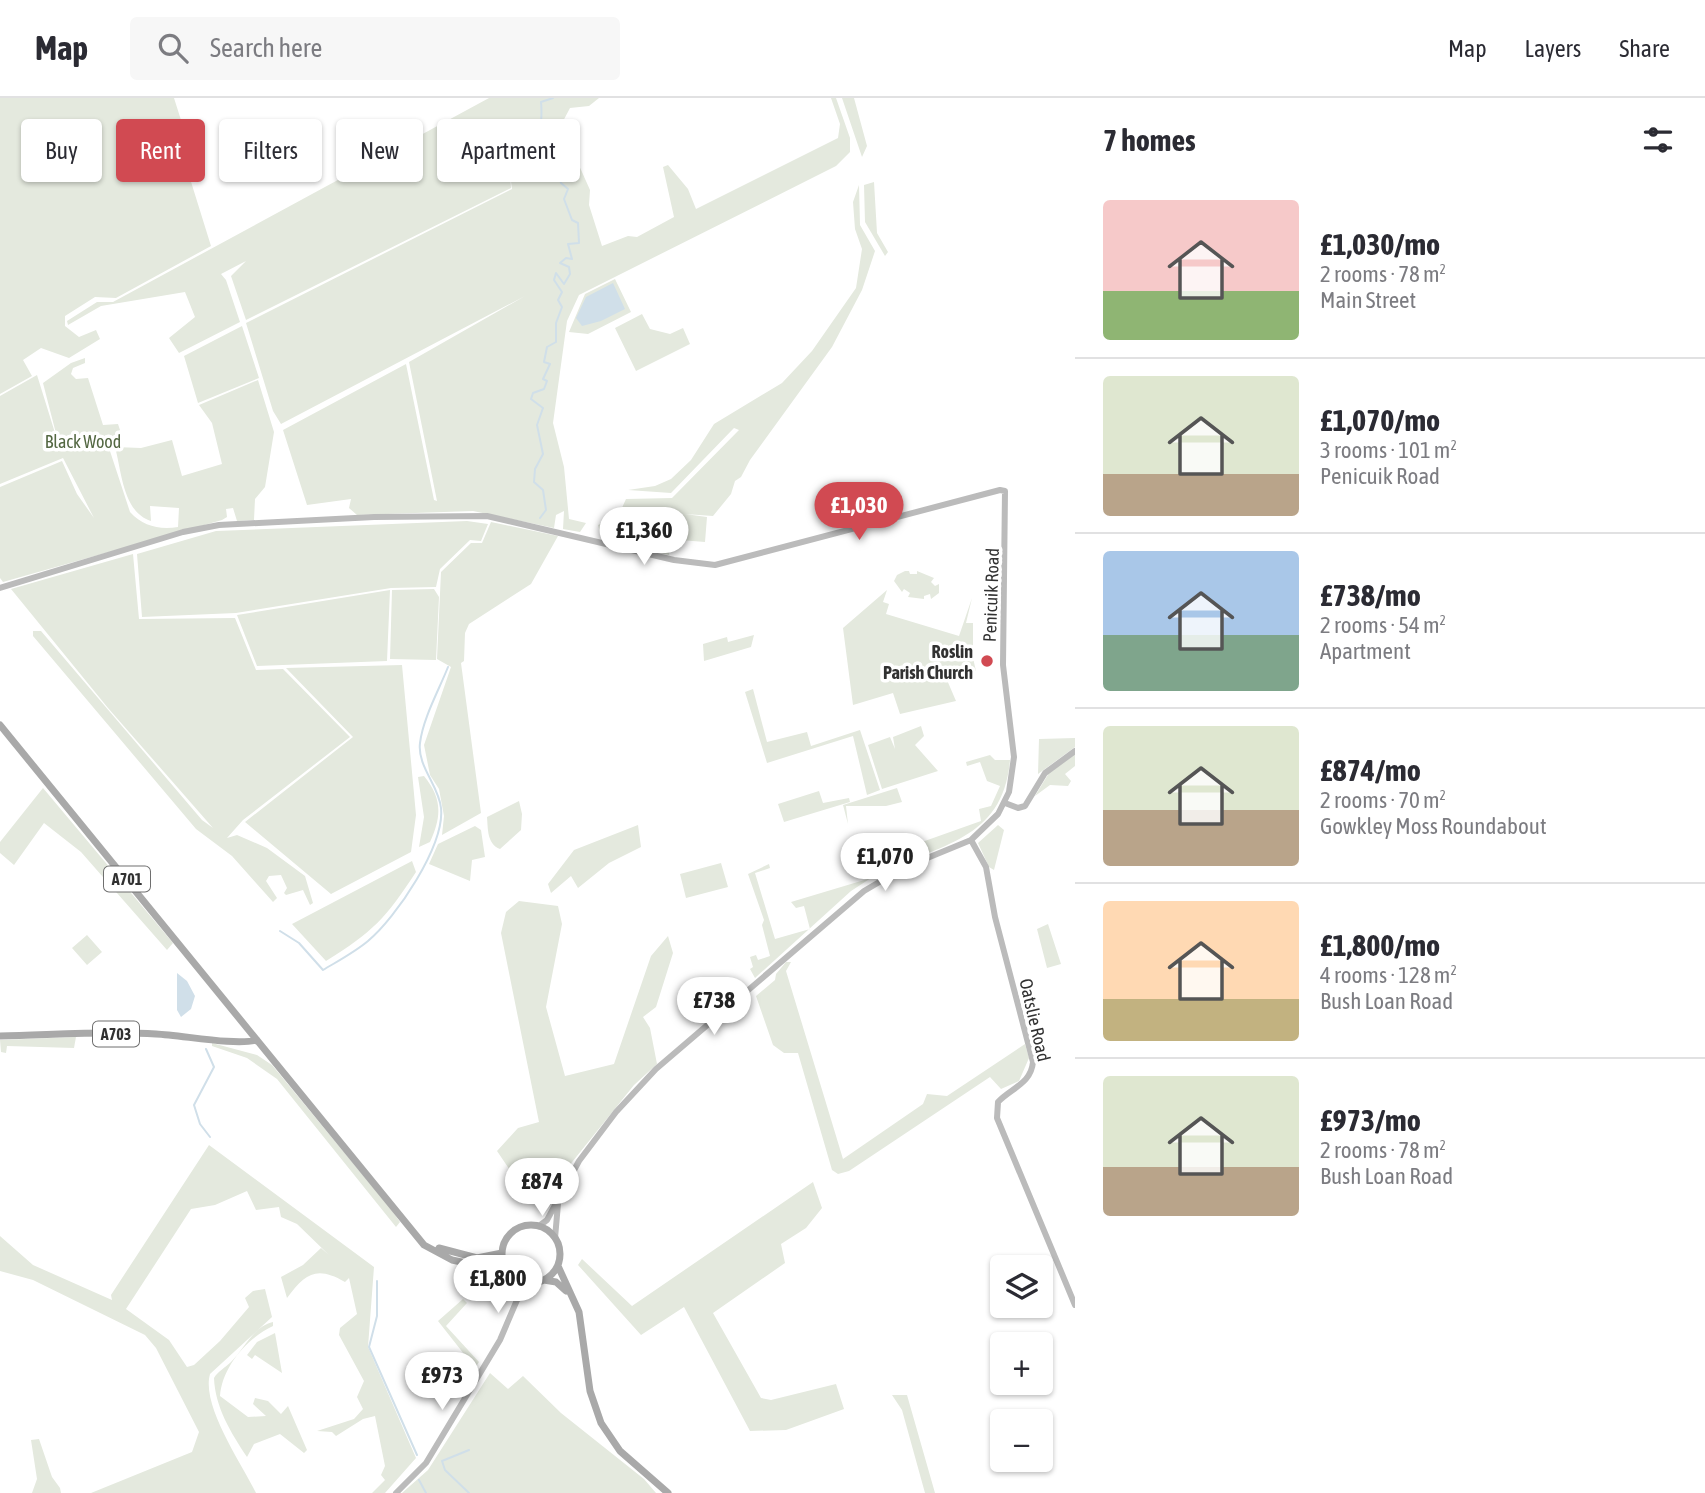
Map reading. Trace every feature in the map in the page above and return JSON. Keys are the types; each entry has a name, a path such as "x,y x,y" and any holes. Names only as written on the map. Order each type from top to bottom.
{"main road":[{"name":"Penicuik Road","path":"0,588 183,532 219,525 471,515 505,519 703,565 715,565 1000,490 1006,491 1003,665 1014,757 1012,779 1005,803 991,823 971,840 922,859 877,882 656,1069 616,1112 579,1161 547,1220 539,1226"},
{"name":"A701","path":"0,725 424,1245 452,1260 508,1272"},
{"path":"1005,803 1018,808 1025,806 1045,773 1075,751"},
{"name":"Oatslie Road","path":"971,840 986,867 995,917 1033,1062 1032,1073 998,1102 997,1118 1075,1305"},
{"name":"A703","path":"0,1036 144,1033 239,1042 257,1040"},
{"path":"558,1199 555,1238 560,1250 558,1266 573,1299 584,1334 590,1391 601,1423 620,1451 668,1493"},
{"path":"555,1238 539,1226 529,1225 513,1231 507,1238 502,1253 508,1272 516,1280 556,1282 573,1299"},
{"name":"A701","path":"415,1233 446,1252 463,1257 488,1258 502,1253"},
{"path":"517,1300 558,1266"},
{"path":"396,1493 426,1463 510,1321 517,1300 516,1280"}],"green space":[{"path":"0,98 174,98 181,119 116,119 116,182 191,182 211,246 116,298 95,297 65,316 65,326 79,337 96,330 100,339 69,358 41,348 23,360 32,376 0,394"},
{"path":"489,98 599,98 589,106 570,108 564,119 450,119"},
{"path":"831,98 836,98 850,138 850,152 836,166 579,295 567,321 553,423 564,467 569,519 586,523 580,532 563,529 564,511 556,515 554,528 473,511 357,515 349,508 351,499 307,505 283,430 406,364 434,500 437,501 409,362 525,296 281,424 273,411 246,323 512,189 511,182 580,182 580,168 590,190 589,205 602,246 628,236 637,237 674,217 663,167 668,165 688,189 696,209 838,138 840,124"},
{"path":"842,98 854,98 867,146 862,157"},
{"path":"437,126 437,182 510,182 511,188 246,320 231,276 246,261 221,274 226,280 240,322 179,353 169,338 195,317 185,292 101,306 68,325 67,321 97,302 113,302 336,181 423,182 423,134"},
{"path":"874,182 877,233 888,252 885,256 865,222 864,185"},
{"path":"859,185 860,225 875,251 862,290 832,347 750,460 741,477 735,481 731,494 713,516 685,514 707,517 705,542 680,540 683,514 672,513 669,555 602,539 598,525 603,523 624,528 621,510 626,499 672,498 739,430 734,428 671,493 628,490 655,486 671,479 691,460 714,424 782,383 812,351 856,288 862,249 855,229 853,202"},
{"path":"615,279 631,312 588,334 569,332 585,294"},
{"path":"642,314 650,329 670,334 683,328 690,344 636,371 615,328"},
{"path":"242,326 259,378 198,403 184,356"},
{"name":"Black Wood","path":"85,358 85,363 73,368 71,374 76,379 88,378 103,425 118,424 120,430 108,445 130,512 146,524 164,528 178,527 179,508 150,506 151,521 142,516 129,500 125,490 115,447 141,448 172,440 182,476 222,464 212,423 199,405 258,380 274,432 265,487 255,499 254,520 237,521 233,508 226,509 227,517 222,520 3,582 0,578 0,487 62,461 77,494 94,518 63,458 0,484 0,396 37,375 60,449 43,383 71,363"},
{"path":"467,521 488,524 481,541 470,540 440,569 436,587 391,588 236,613 142,617 137,554 216,531"},
{"path":"491,522 558,536 531,584 469,624 465,633 464,661 461,663 481,813 442,835 444,816 439,789 430,775 424,745 451,667 437,659 441,572 471,543 482,543"},
{"path":"133,554 139,619 235,618 256,670 283,669 350,737 243,820 227,838 237,835 267,848 305,876 313,903 310,905 303,890 286,895 284,893 287,888 281,875 269,876 266,881 277,898 273,902 232,856 196,829 33,636 33,631 41,631 202,820 213,828 108,708 11,589"},
{"path":"905,571 917,574 917,571 934,578 931,582 935,586 939,584 939,593 931,599 930,594 924,596 924,599 908,597 910,593 904,589 902,592 894,581 897,575"},
{"path":"434,589 439,597 436,660 390,659 392,590"},
{"path":"390,590 387,661 257,666 237,615"},
{"path":"887,590 883,602 889,604 886,614 959,636 972,598 966,623 973,623 973,658 976,671 947,680 956,701 900,714 893,693 853,705 843,628"},
{"path":"754,635 751,647 704,661 703,644 727,637 728,642"},
{"path":"402,665 416,815 411,852 331,894 245,822 353,737 286,668"},
{"path":"753,689 767,742 807,732 811,746 860,730 880,790 867,795 853,736 767,763 745,692"},
{"path":"921,726 924,736 915,745 938,771 882,789 868,745 890,737 895,749 893,737"},
{"path":"1075,738 1075,747 1038,774 1039,739"},
{"path":"1075,754 1075,766 1065,774 1071,781 1068,786 1050,785 1035,796 1049,773"},
{"path":"990,755 995,760 1010,760 1005,787 995,808 982,823 946,846 881,874 874,871 868,857 889,851 891,853 981,821 979,809 991,806 1000,786 987,781 980,762 967,766 966,762"},
{"path":"424,776 437,800 438,815 430,842 419,847 424,817 418,777"},
{"path":"43,788 173,943 167,950 81,852 44,823 14,865 0,853 0,842"},
{"path":"897,788 902,802 886,806 846,806 848,824 843,805"},
{"path":"819,791 823,803 849,798 850,802 784,822 778,804"},
{"path":"519,801 521,830 500,849 490,840 487,817"},
{"path":"638,825 641,847 609,863 578,888 571,876 551,893 548,884 574,850"},
{"path":"998,825 1004,830 994,870 989,867 978,843"},
{"path":"475,826 481,830 485,857 472,860 470,881 429,864 438,844"},
{"path":"412,861 416,872 387,913 356,941 326,961 292,924"},
{"path":"721,863 728,887 686,898 680,874"},
{"path":"769,864 770,868 755,873 775,939 809,929 755,978 750,969 753,967 750,957 756,955 758,960 770,956 762,925 764,920 748,874"},
{"path":"871,878 851,891 810,928 804,906 796,908 791,902"},
{"path":"519,901 558,906 562,924 546,1007 565,1076 614,1064 651,956 668,936 673,953 656,1007 643,1017 650,1028 657,1064 634,1085 540,1202 520,1185 497,1151 518,1128 539,1122 501,933 506,912"},
{"path":"1048,924 1061,964 1047,968 1037,929"},
{"path":"87,935 102,952 87,965 72,948"},
{"path":"786,962 791,962 786,971 843,1159 923,1104 927,1094 947,1096 1025,1044 1029,1058 1019,1081 1001,1089 990,1077 849,1171 838,1174 832,1170 798,1053 784,1053 773,1045 756,996 775,980 776,974"},
{"path":"76,1037 74,1048 7,1046 6,1053 1,1052 0,1040"},
{"path":"212,1043 257,1055 272,1065 390,1208 400,1222 396,1227 277,1079 247,1058 212,1046"},
{"path":"209,1145 374,1267 368,1347 416,1458 385,1493 372,1493 385,1480 381,1475 385,1466 375,1416 363,1419 336,1436 332,1432 317,1431 354,1419 363,1409 357,1397 364,1381 339,1335 340,1328 357,1314 349,1278 345,1282 326,1274 312,1275 300,1283 287,1298 281,1277 303,1265 321,1248 329,1255 297,1224 281,1217 279,1207 256,1210 247,1191 215,1205 191,1209 126,1309 169,1340 187,1367 194,1365 220,1341 249,1307 245,1298 253,1291 265,1289 272,1317 210,1374 209,1387 217,1418 256,1493 91,1493 192,1452 199,1432 156,1348 145,1335 33,1280 0,1271 0,1236 33,1265 112,1300 111,1295"},
{"path":"813,1182 822,1208 806,1228 781,1244 785,1263 713,1313 761,1398 771,1400 836,1384 844,1409 786,1430 750,1431 684,1307 641,1335 578,1265 582,1259 632,1306"},
{"path":"463,1299 467,1303 446,1326 479,1362 475,1368 438,1321"},
{"path":"273,1322 273,1326 245,1346 231,1364 220,1396 248,1417 266,1416 253,1404 255,1398 268,1401 281,1414 288,1406 307,1450 304,1453 280,1434 254,1444 247,1457 221,1409 214,1378 260,1328"},
{"path":"275,1333 282,1373 255,1355 252,1359 247,1355 257,1342"},
{"path":"490,1373 508,1389 523,1376 561,1413 644,1479 656,1493 402,1493 428,1470"},
{"path":"892,1395 907,1395 935,1493 925,1493 902,1410"},
{"path":"39,1439 52,1477 61,1493 32,1493 37,1479 31,1440"}],"shaded area":[{"path":"613,283 625,309 601,321 582,326 576,318 586,297"},
{"path":"177,973 187,981 195,996 191,1009 181,1017 177,1010"}],"waterway":[{"path":"540,518 546,510 543,490 534,482 535,469 543,454 537,425 543,408 531,399 533,393 544,389 547,381 543,379 550,364 544,362 547,347 556,342 556,323 562,307 558,300 562,292 554,280 556,273 564,284 570,274 569,267 560,263 566,258 572,259 568,244 579,243 578,223 572,220 564,199 568,189 561,183 559,173 539,151 541,102 553,98"},
{"path":"280,931 299,943 323,970 368,941 404,899 427,860 440,823 441,808 422,760 420,743 428,714 448,667"},
{"path":"206,1049 214,1067 194,1105 200,1124 210,1137"},
{"path":"377,1281 377,1316 369,1347 417,1455"},
{"path":"469,1450 442,1461 445,1470 469,1493"},
{"path":"419,1480 426,1493"}],"place":[{"name":"Roslin Parish Church","path":"987,661"}]}
